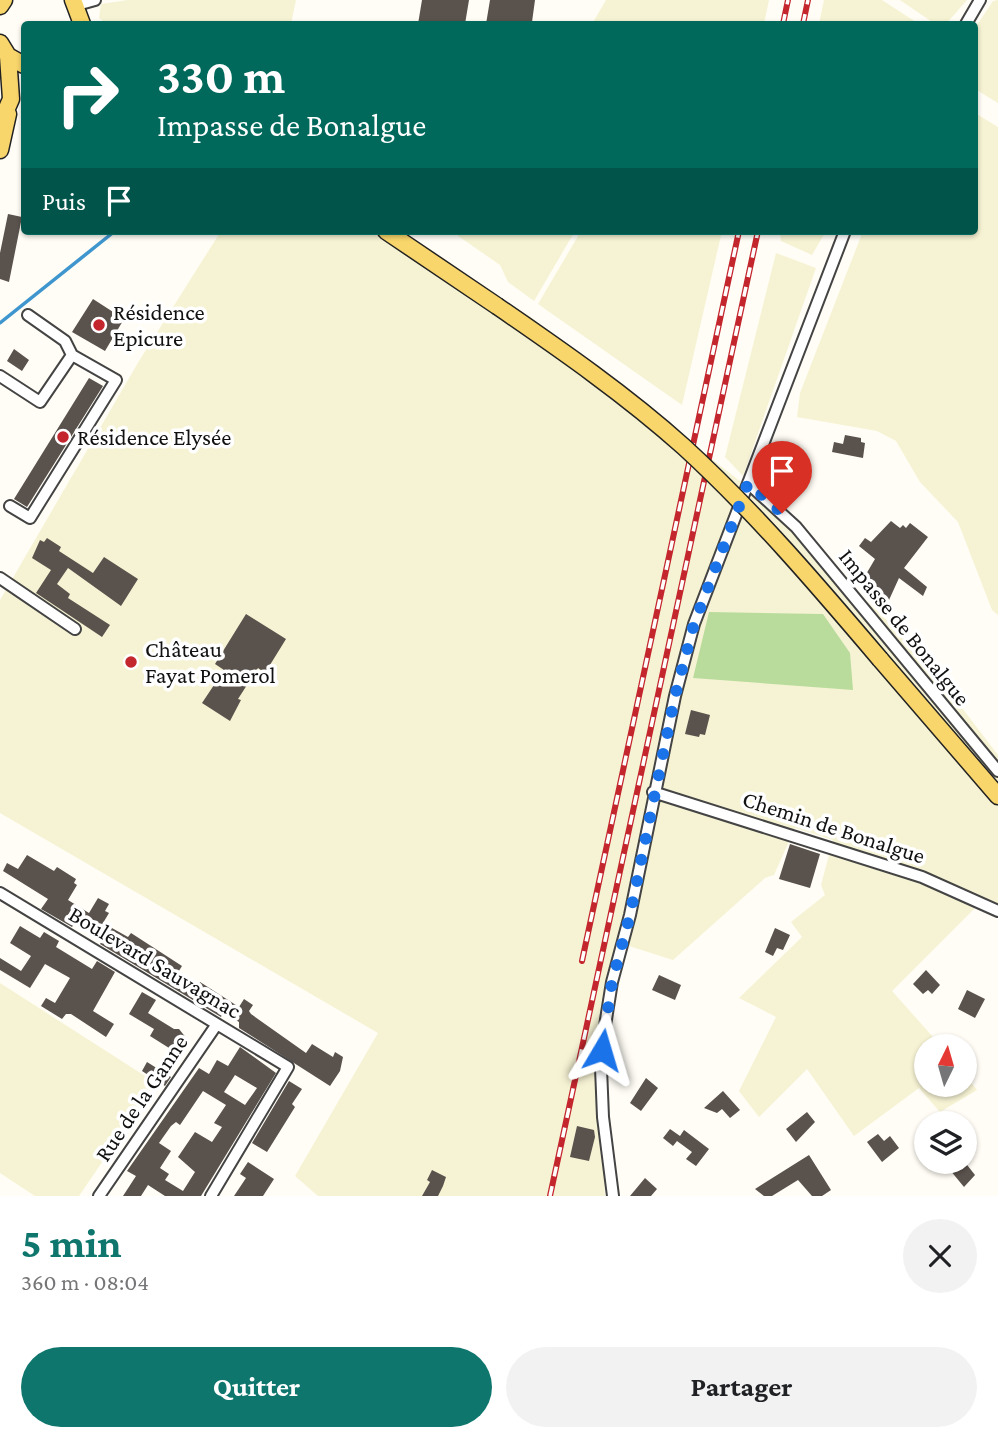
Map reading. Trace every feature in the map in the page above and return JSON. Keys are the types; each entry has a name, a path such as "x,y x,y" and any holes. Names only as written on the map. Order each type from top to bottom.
{"main road":[{"path":"0,6 4,0"},
{"path":"75,3 81,21"},
{"path":"4,50 21,63"},
{"path":"0,150 10,102 4,50"},
{"path":"0,124 21,86"},
{"path":"392,235 617,392 683,446 752,514 998,796"}],"street":[{"path":"75,3 95,0"},
{"path":"968,21 980,0"},
{"path":"613,1196 603,1117 601,1068 604,1032 612,982 630,915 653,792 694,624 843,235"},
{"path":"10,506 30,518 116,380 72,355 65,341 27,315"},
{"path":"0,376 40,402 72,355"},
{"name":"Impasse de Bonalgue","path":"748,483 796,527 998,771"},
{"path":"0,578 75,629"},
{"name":"Chemin de Bonalgue","path":"653,792 922,877 998,911"},
{"name":"Boulevard Sauvagnac","path":"0,893 288,1067 211,1196"},
{"name":"Rue de la Ganne","path":"99,1196 217,1024"}],"shaded area":[{"path":"128,0 296,0 292,21 103,21 99,18 101,4"},
{"path":"606,0 769,0 765,21 594,21"},
{"path":"824,0 882,0 914,21 820,21"},
{"path":"900,0 967,0 949,21 931,21"},
{"path":"998,0 998,103 978,91 978,24 993,1"},
{"path":"978,115 998,127 998,615 992,610 958,522 920,482 896,441 877,431 797,417 800,393 861,235 978,235"},
{"path":"218,235 389,235 528,315 745,485 917,649 998,755 998,913 978,905 892,991 930,1034 914,1034 914,1092 854,1136 807,1069 759,1117 739,1091 776,1017 739,998 802,937 791,922 825,895 821,885 833,840 795,828 774,875 765,878 673,960 629,946 596,1033 605,1196 318,1196 295,1176 378,1033 0,813 0,600 139,361"},
{"path":"457,235 573,235 534,301 508,282 500,265"},
{"path":"579,235 721,235 682,405 538,304"},
{"path":"780,235 824,235 812,255 781,241"},
{"path":"776,253 816,268 743,476 725,457"},
{"path":"0,983 156,1083 79,1196 35,1196 0,1173"},
{"path":"927,1097 965,1097 942,1111"}],"green space":[{"path":"709,612 823,614 850,653 853,690 693,678"}],"building":[{"path":"422,0 469,0 466,21 418,21"},
{"path":"490,0 535,0 532,21 486,21"},
{"path":"8,214 21,217 9,282 0,279 0,253"},
{"name":"Résidence Epicure","path":"93,299 124,319 105,351 72,332"},
{"path":"14,349 29,360 22,371 7,361"},
{"name":"Résidence Elysée","path":"89,378 103,386 27,507 14,499"},
{"path":"845,435 861,438 861,442 865,443 863,458 832,452 834,442 843,444"},
{"path":"891,521 900,528 903,525 906,528 910,523 928,537 904,568 927,587 923,596 899,578 889,600 863,587 867,578 865,576 875,559 859,546 865,538 871,542"},
{"path":"47,538 61,547 59,551 93,573 104,557 138,579 121,606 68,568 57,584 70,594 68,598 110,625 102,637 36,593 51,570 32,558 40,540 44,542"},
{"path":"246,614 286,639 265,673 258,668 238,699 241,700 230,721 202,703 224,670 215,664"},
{"path":"691,710 710,715 705,735 700,734 699,737 685,734"},
{"path":"790,844 820,854 810,888 779,879"},
{"path":"27,855 54,871 57,867 76,879 74,883 77,885 68,900 89,913 98,898 109,904 105,911 109,913 103,923 128,937 131,933 182,966 177,974 197,987 200,982 239,1007 244,999 253,1005 249,1011 251,1014 306,1053 312,1044 333,1057 335,1052 343,1057 340,1071 330,1086 239,1028 239,1022 223,1012 221,1017 100,944 104,938 76,921 72,927 41,909 48,899 3,871 7,863 18,869"},
{"path":"20,926 40,938 44,932 59,941 56,947 92,969 97,961 115,972 93,1011 114,1024 106,1037 71,1014 66,1014 62,1019 41,1006 46,998 55,1003 70,978 45,964 30,988 0,970 0,958 21,971 31,956 10,943"},
{"path":"775,928 790,935 783,950 777,948 773,956 765,952"},
{"path":"926,970 940,985 932,994 928,990 923,994 913,984"},
{"path":"659,975 681,985 675,1000 652,990"},
{"path":"967,990 985,999 975,1018 958,1009"},
{"path":"142,992 156,1000 148,1013 174,1029 179,1029 187,1039 177,1053 150,1036 154,1029 129,1014"},
{"path":"240,1047 276,1073 201,1196 165,1196 148,1185 141,1196 123,1196 136,1176 127,1171 199,1068 209,1074 217,1060 228,1066","holes":["235,1075 257,1088 245,1105 224,1092","203,1091 226,1105 214,1123 222,1127 212,1142 195,1132 178,1157 195,1172 183,1191 165,1180 169,1174 160,1168 171,1151 159,1143 171,1126 176,1122 180,1125"]},
{"path":"147,1062 171,1077 165,1086 142,1071"},
{"path":"646,1078 658,1088 641,1111 630,1103"},
{"path":"289,1081 302,1089 292,1104 295,1107 267,1152 252,1143"},
{"path":"723,1091 740,1110 730,1118 722,1109 717,1113 704,1108"},
{"path":"807,1112 815,1122 796,1142 786,1129"},
{"path":"577,1126 594,1130 595,1137 589,1161 570,1157"},
{"path":"670,1129 680,1136 684,1130 709,1149 696,1166 686,1159 692,1152 677,1141 673,1146 663,1138"},
{"path":"878,1134 884,1141 890,1136 899,1148 882,1162 867,1142"},
{"path":"809,1155 831,1190 822,1196 812,1196 798,1180 772,1196 764,1196 755,1189"},
{"path":"248,1162 274,1179 263,1196 234,1196 246,1178 240,1174"},
{"path":"432,1170 446,1177 443,1186 438,1196 422,1196 430,1182 427,1180"},
{"path":"953,1174 974,1174 964,1187"},
{"path":"645,1178 657,1189 651,1196 630,1196"}],"waterway":[{"path":"0,323 110,235"}],"railway":[{"path":"784,21 788,0"},
{"path":"804,21 808,0"},
{"path":"582,961 738,235"},
{"path":"550,1196 757,235"}],"place":[{"name":"Résidence Epicure","path":"99,325"},
{"name":"Résidence Elysée","path":"63,437"},
{"name":"Château Fayat Pomerol","path":"131,662"}],"route":[{"path":"602,1050 612,982 630,915 653,792 694,624 748,483 782,513"}]}
